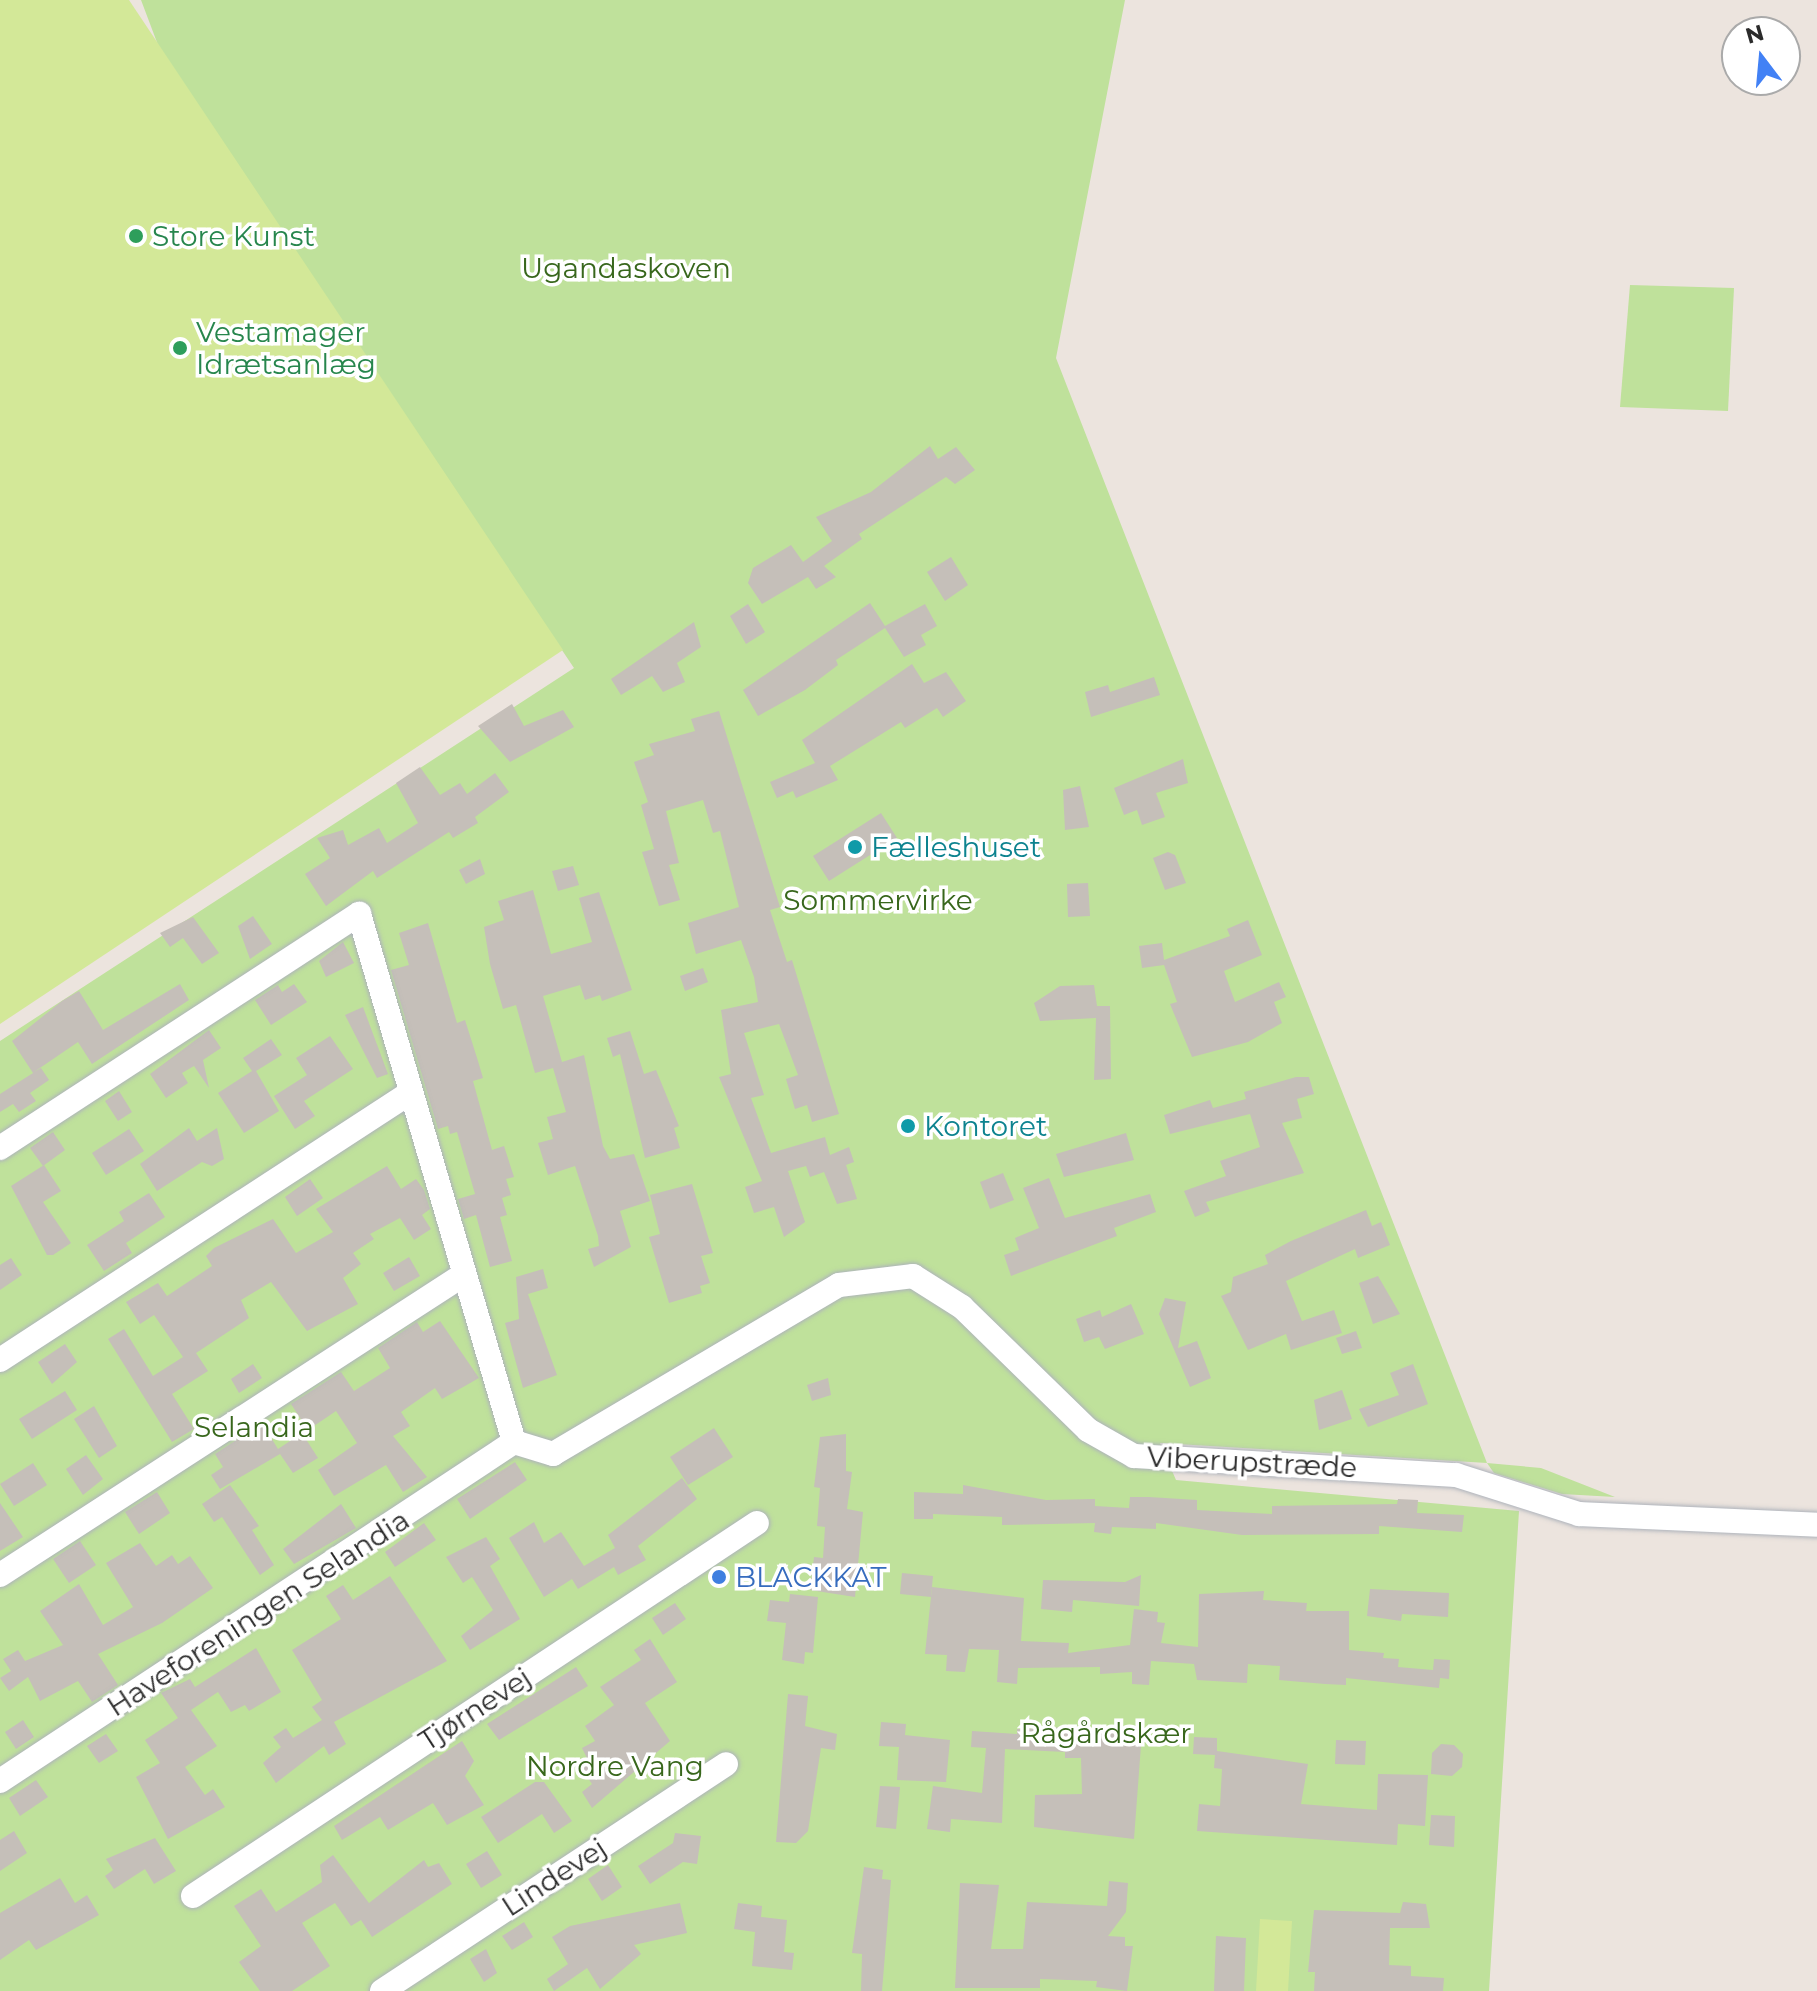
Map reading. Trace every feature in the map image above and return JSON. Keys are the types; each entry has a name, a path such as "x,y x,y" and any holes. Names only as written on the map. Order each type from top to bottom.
{"street":[{"path":"0,1148 359,914 514,1442"},
{"path":"0,1360 410,1093"},
{"path":"0,1575 463,1275"},
{"name":"Viberupstræde","path":"514,1442 553,1454 839,1285 913,1276 962,1307 1088,1430 1134,1456 1456,1475 1579,1514 1817,1525"},
{"name":"Haveforeningen Selandia","path":"0,1781 514,1442"},
{"name":"Tjørnevej","path":"193,1896 757,1523"},
{"name":"Lindevej","path":"382,1991 726,1764"}],"green space":[{"name":"Vestamager Idrætsanlæg","path":"0,0 129,0 563,650 0,1024"},
{"path":"141,0 1125,0 1056,358 1487,1463 1160,1443 1176,1480 1519,1511 1489,1991 0,1991 0,1041 574,668 161,53"},
{"path":"1630,285 1734,288 1728,411 1620,407"},
{"path":"1487,1463 1541,1468 1615,1497 1562,1494 1494,1473"},
{"path":"1260,1919 1292,1921 1288,1991 1256,1991"}],"building":[{"path":"930,446 938,459 956,447 975,470 955,484 946,477 859,534 862,539 824,566 836,577 816,589 808,577 762,604 748,583 753,568 791,545 803,562 832,541 816,517 871,492"},
{"path":"951,557 968,585 945,601 927,572"},
{"path":"870,603 885,626 925,604 937,626 921,635 926,645 904,657 885,628 836,660 838,665 805,690 758,716 743,690"},
{"path":"748,604 765,632 746,644 730,616"},
{"path":"694,622 701,647 677,663 685,682 663,692 652,676 621,695 611,679"},
{"path":"912,664 924,683 946,672 966,701 943,717 937,708 905,728 901,722 830,766 838,780 796,798 793,791 777,798 770,782 815,763 802,740"},
{"path":"1154,677 1160,695 1091,717 1085,692 1108,685 1110,692"},
{"path":"512,704 524,726 563,710 574,727 510,762 478,726"},
{"path":"719,711 780,907 770,910 787,962 792,960 839,1114 812,1122 807,1105 795,1109 786,1079 798,1075 779,1024 744,1033 764,1095 751,1098 771,1153 825,1137 830,1155 849,1147 854,1162 846,1165 857,1199 837,1204 824,1172 810,1177 806,1166 788,1171 805,1222 784,1237 774,1207 754,1213 745,1187 762,1181 719,1077 731,1074 721,1010 758,1002 754,977 741,940 696,954 688,923 739,907 720,831 713,833 703,800 666,811 679,863 669,865 680,900 659,906 642,852 654,849 641,805 648,802 634,762 654,755 649,744 695,731 691,719"},
{"path":"1183,759 1188,783 1156,793 1165,817 1142,825 1137,810 1124,815 1114,788"},
{"path":"420,767 440,795 460,783 467,794 495,773 509,792 475,817 478,823 453,838 449,832 377,878 373,871 326,906 305,874 330,858 317,838 343,830 348,845 379,828 387,843 418,823 396,783"},
{"path":"1080,786 1089,827 1065,830 1063,790"},
{"name":"Fælleshuset","path":"881,813 897,838 829,881 813,856"},
{"path":"1168,852 1175,855 1186,883 1165,890 1153,858"},
{"path":"480,859 485,874 466,884 459,870"},
{"path":"573,866 579,885 558,891 552,871"},
{"path":"1088,883 1090,916 1068,917 1067,884"},
{"path":"533,890 551,954 592,942 579,898 599,892 632,990 602,1001 600,995 585,1000 580,985 543,996 562,1062 584,1055 603,1146 610,1159 634,1154 650,1201 620,1211 631,1247 594,1267 588,1249 599,1246 598,1236 575,1166 548,1175 538,1143 553,1139 547,1117 566,1112 553,1068 535,1073 516,1005 503,1009 490,964 484,927 504,920 498,901"},
{"path":"253,916 272,944 250,959 238,926"},
{"path":"193,917 219,953 202,964 183,938 170,947 160,933"},
{"path":"1248,920 1262,955 1224,971 1235,1002 1279,982 1286,997 1274,1002 1282,1023 1248,1042 1192,1057 1170,1004 1177,1002 1164,965 1142,968 1139,946 1162,943 1164,960 1230,936 1227,929"},
{"path":"428,923 457,1023 465,1020 483,1078 473,1081 492,1150 504,1146 514,1177 506,1179 511,1195 502,1198 507,1215 500,1217 512,1261 490,1267 476,1215 464,1219 458,1199 475,1194 457,1132 450,1134 448,1126 438,1129 391,970 409,965 399,933"},
{"path":"343,942 354,963 326,977 319,961"},
{"path":"703,968 708,982 685,991 680,976"},
{"path":"180,984 189,1000 92,1064 78,1042 34,1072 41,1068 49,1080 30,1093 36,1101 19,1112 13,1104 0,1112 0,1094 33,1073 12,1041 62,1001 79,991 103,1030"},
{"path":"294,984 307,1002 271,1025 255,1000 278,985 282,992"},
{"path":"1094,985 1097,1006 1110,1006 1111,1079 1094,1080 1096,1018 1040,1021 1034,1003 1060,986"},
{"path":"363,1007 388,1074 377,1078 345,1015"},
{"path":"209,1030 221,1048 203,1060 209,1088 194,1066 182,1073 188,1083 166,1098 150,1074"},
{"path":"630,1031 644,1074 656,1070 679,1126 674,1128 680,1148 645,1158 620,1054 613,1057 607,1038"},
{"path":"330,1036 353,1069 304,1101 315,1116 295,1129 274,1096 307,1075 296,1058"},
{"path":"271,1039 282,1055 256,1071 279,1111 244,1133 218,1093 252,1071 243,1058"},
{"path":"1296,1077 1309,1077 1314,1094 1297,1099 1302,1118 1282,1123 1304,1173 1206,1202 1210,1211 1195,1217 1184,1191 1226,1176 1220,1161 1260,1147 1250,1114 1170,1134 1164,1115 1210,1100 1213,1108 1246,1099 1244,1092"},
{"path":"119,1091 132,1112 118,1121 105,1101"},
{"path":"189,1128 197,1141 217,1128 224,1159 212,1166 202,1162 157,1191 140,1164"},
{"path":"129,1129 144,1151 106,1175 92,1153"},
{"path":"53,1132 65,1150 43,1166 30,1148"},
{"path":"1126,1133 1134,1160 1064,1177 1056,1154"},
{"path":"44,1165 61,1191 43,1202 71,1243 53,1255 47,1255 11,1186"},
{"path":"387,1166 401,1189 416,1179 424,1190 430,1209 422,1215 431,1229 414,1240 400,1218 370,1234 374,1239 353,1253 361,1264 343,1278 358,1304 307,1331 271,1282 241,1300 249,1318 196,1353 208,1371 172,1394 194,1429 172,1442 108,1339 124,1329 153,1376 183,1357 154,1315 140,1324 126,1302 158,1283 167,1296 212,1266 206,1256 214,1248 273,1219 296,1253 333,1232 316,1209"},
{"path":"1003,1173 1014,1200 990,1209 980,1182"},
{"path":"1049,1178 1065,1218 1150,1194 1156,1212 1114,1228 1117,1236 1011,1276 1004,1255 1019,1250 1015,1238 1039,1228 1023,1188"},
{"path":"310,1179 323,1198 297,1216 285,1197"},
{"path":"692,1184 713,1253 701,1256 710,1283 700,1286 702,1293 669,1303 649,1237 660,1234 650,1195"},
{"path":"149,1193 165,1217 126,1243 132,1253 104,1271 87,1245 124,1221 119,1212"},
{"path":"1366,1210 1372,1226 1381,1222 1390,1245 1358,1258 1355,1249 1286,1281 1302,1321 1334,1310 1342,1333 1291,1350 1286,1334 1248,1350 1221,1296 1231,1292 1233,1277 1268,1264 1265,1255 1291,1241"},
{"path":"409,1257 420,1276 394,1291 383,1273"},
{"path":"11,1258 22,1275 0,1290 0,1265"},
{"path":"543,1269 548,1288 528,1294 557,1375 523,1388 505,1323 519,1319 516,1277"},
{"path":"1378,1276 1400,1314 1373,1324 1359,1283"},
{"path":"1165,1298 1186,1302 1178,1348 1197,1341 1211,1378 1190,1387 1159,1314"},
{"path":"1131,1304 1144,1334 1105,1349 1099,1337 1084,1342 1076,1319 1100,1310 1102,1317"},
{"path":"440,1321 479,1378 442,1399 435,1388 401,1412 410,1426 393,1436 427,1477 403,1492 386,1465 334,1496 318,1470 357,1443 336,1411 308,1430 291,1404 341,1372 354,1391 390,1368 378,1348 417,1322 423,1332"},
{"path":"1356,1331 1362,1348 1342,1354 1336,1338"},
{"path":"65,1344 77,1362 52,1384 38,1362"},
{"path":"253,1364 262,1378 239,1393 231,1379"},
{"path":"1413,1364 1428,1404 1368,1427 1359,1409 1399,1395 1390,1373"},
{"path":"828,1378 831,1395 812,1401 807,1385"},
{"path":"1342,1390 1352,1419 1319,1430 1314,1400"},
{"path":"65,1391 77,1410 32,1439 19,1419"},
{"path":"94,1406 117,1446 99,1458 74,1419"},
{"path":"262,1423 278,1449 302,1433 318,1458 293,1473 280,1454 220,1489 211,1475 223,1467 215,1454"},
{"path":"714,1428 733,1457 688,1485 670,1457"},
{"path":"846,1434 846,1471 852,1472 847,1509 863,1512 855,1597 810,1590 814,1557 823,1558 825,1527 817,1526 820,1488 814,1487 820,1437"},
{"path":"86,1455 103,1479 83,1495 66,1469"},
{"path":"515,1462 527,1480 470,1519 457,1499"},
{"path":"33,1463 47,1485 14,1506 0,1484"},
{"path":"682,1478 697,1499 638,1546 646,1560 618,1575 614,1567 578,1589 572,1579 544,1597 509,1538 534,1522 544,1543 561,1532 584,1566 615,1548 608,1535"},
{"path":"230,1485 259,1526 252,1530 274,1565 260,1575 222,1517 214,1522 202,1504"},
{"path":"963,1485 1046,1500 1095,1499 1095,1506 1129,1508 1130,1497 1149,1497 1197,1500 1197,1510 1272,1514 1272,1506 1397,1504 1398,1499 1418,1500 1417,1513 1464,1515 1462,1532 1379,1526 1379,1534 1242,1535 1156,1523 1156,1529 1112,1527 1111,1534 1094,1532 1095,1523 1002,1525 1002,1517 933,1514 933,1519 914,1519 914,1492 963,1494"},
{"path":"157,1492 170,1513 139,1534 125,1512"},
{"path":"0,1503 23,1537 0,1551"},
{"path":"341,1504 356,1528 294,1564 283,1549"},
{"path":"424,1523 436,1540 395,1567 385,1552"},
{"path":"486,1537 500,1559 490,1566 520,1619 470,1650 461,1636 493,1610 472,1577 463,1583 446,1557"},
{"path":"80,1541 96,1565 69,1583 53,1559"},
{"path":"140,1543 156,1566 172,1555 178,1564 190,1556 213,1588 162,1623 98,1654 118,1685 92,1702 78,1681 40,1701 28,1677 9,1691 0,1678 11,1671 3,1659 18,1650 25,1661 63,1645 40,1611 79,1584 103,1625 133,1607 106,1563"},
{"path":"902,1573 933,1576 931,1597 900,1594"},
{"path":"1141,1575 1139,1606 1073,1600 1072,1612 1041,1609 1043,1580 1125,1582"},
{"path":"390,1576 447,1661 334,1722 346,1744 329,1755 324,1746 276,1783 263,1763 281,1747 273,1737 286,1728 293,1738 322,1720 312,1707 322,1700 292,1650 341,1619 326,1596 343,1585 353,1600"},
{"path":"932,1587 1024,1598 1021,1641 1069,1643 1068,1653 1130,1645 1134,1609 1158,1612 1157,1622 1165,1623 1161,1643 1198,1647 1199,1594 1264,1591 1263,1600 1307,1603 1306,1611 1349,1611 1349,1650 1384,1653 1383,1658 1399,1659 1398,1667 1433,1670 1434,1659 1450,1660 1449,1679 1440,1678 1439,1688 1346,1678 1346,1685 1325,1684 1279,1680 1280,1666 1248,1664 1247,1683 1197,1680 1194,1664 1151,1661 1149,1685 1132,1684 1132,1672 1100,1674 1100,1667 1018,1668 1017,1684 997,1682 999,1650 969,1649 965,1672 946,1671 947,1655 925,1654"},
{"path":"1370,1589 1449,1593 1448,1617 1402,1614 1401,1621 1367,1616"},
{"path":"790,1594 818,1597 813,1653 805,1652 804,1664 782,1660 786,1623 767,1621 770,1600 789,1602"},
{"path":"675,1603 686,1619 663,1635 652,1618"},
{"path":"650,1639 677,1682 645,1703 670,1741 592,1808 582,1792 592,1784 581,1768 589,1762 582,1748 595,1741 585,1726 614,1705 600,1687 641,1660 634,1650"},
{"path":"256,1648 281,1692 249,1711 245,1705 231,1712 218,1692 191,1710 217,1746 185,1767 205,1795 213,1789 225,1807 168,1839 136,1777 160,1763 145,1740 178,1718 161,1693 190,1679 195,1687"},
{"path":"576,1667 588,1686 499,1740 487,1724"},
{"path":"788,1694 808,1696 805,1726 837,1734 835,1750 821,1748 808,1831 796,1843 776,1842"},
{"path":"23,1720 34,1737 16,1749 5,1732"},
{"path":"881,1722 906,1724 905,1735 950,1740 946,1782 897,1780 899,1747 879,1746"},
{"path":"1066,1727 1142,1732 1134,1839 1034,1827 1035,1795 1082,1794 1081,1758 1065,1758 1065,1752 1005,1749 1002,1823 951,1819 950,1832 927,1829 933,1786 982,1793 986,1748 971,1747 972,1731 1017,1734 1017,1729"},
{"path":"106,1734 118,1751 99,1763 87,1746"},
{"path":"1194,1737 1217,1738 1217,1751 1308,1764 1301,1804 1377,1810 1378,1774 1428,1775 1425,1826 1398,1824 1397,1845 1197,1831 1199,1804 1220,1806 1222,1769 1214,1768 1215,1755 1193,1754"},
{"path":"1336,1740 1366,1741 1365,1765 1335,1764"},
{"path":"462,1741 474,1761 465,1776 484,1805 447,1825 433,1803 388,1830 380,1817 342,1840 334,1826"},
{"path":"1441,1744 1454,1745 1463,1754 1462,1767 1452,1776 1431,1774 1432,1753"},
{"path":"36,1780 48,1797 20,1816 9,1798"},
{"path":"535,1782 544,1782 572,1821 554,1833 542,1814 498,1843 481,1817"},
{"path":"880,1786 900,1787 896,1829 876,1827"},
{"path":"1431,1815 1455,1816 1454,1847 1429,1845"},
{"path":"14,1831 27,1853 0,1871 0,1840"},
{"path":"675,1833 701,1836 697,1864 683,1862 650,1884 638,1866 673,1843"},
{"path":"155,1838 176,1871 154,1884 145,1869 114,1889 105,1876 113,1870 106,1859"},
{"path":"487,1851 502,1875 481,1888 466,1864"},
{"path":"333,1855 369,1903 424,1860 428,1867 439,1863 452,1884 372,1937 361,1920 351,1926 335,1903 302,1923 330,1966 292,1991 260,1991 239,1962 261,1946 234,1906 261,1889 276,1912 322,1882 320,1865"},
{"path":"608,1865 622,1887 602,1901 588,1879"},
{"path":"864,1867 883,1870 882,1879 891,1880 882,1991 861,1991 862,1954 852,1953"},
{"path":"60,1878 75,1903 87,1895 99,1915 36,1950 29,1940 0,1960 0,1913"},
{"path":"1109,1881 1128,1883 1126,1912 1108,1936 1125,1937 1125,1946 1133,1946 1127,1991 1096,1987 1097,1981 1040,1979 1040,1988 955,1988 960,1883 999,1885 991,1949 1023,1949 1027,1902 1107,1906"},
{"path":"1403,1902 1426,1904 1430,1928 1390,1928 1389,1965 1411,1966 1411,1976 1444,1978 1443,1991 1314,1991 1315,1972 1308,1972 1314,1910 1400,1913"},
{"path":"680,1903 687,1933 634,1945 641,1954 600,1989 587,1968 554,1991 547,1979 568,1964 552,1937 570,1926"},
{"path":"738,1903 762,1906 761,1917 787,1920 784,1952 794,1953 792,1970 752,1966 755,1932 734,1929"},
{"path":"524,1922 533,1937 512,1950 502,1936"},
{"path":"1216,1936 1246,1938 1244,1991 1214,1991"},
{"path":"486,1949 497,1973 484,1982 470,1959"}],"place":[{"name":"Store Kunst","path":"136,236"},
{"name":"Vestamager Idrætsanlæg","path":"180,348"},
{"name":"Fælleshuset","path":"855,847"},
{"name":"Kontoret","path":"908,1126"},
{"name":"BLACKKAT","path":"719,1577"}],"park label":[{"name":"Ugandaskoven","path":"626,268"},
{"name":"Sommervirke","path":"878,900"},
{"name":"Selandia","path":"254,1427"},
{"name":"Rågårdskær","path":"1106,1733"},
{"name":"Nordre Vang","path":"615,1766"}]}
